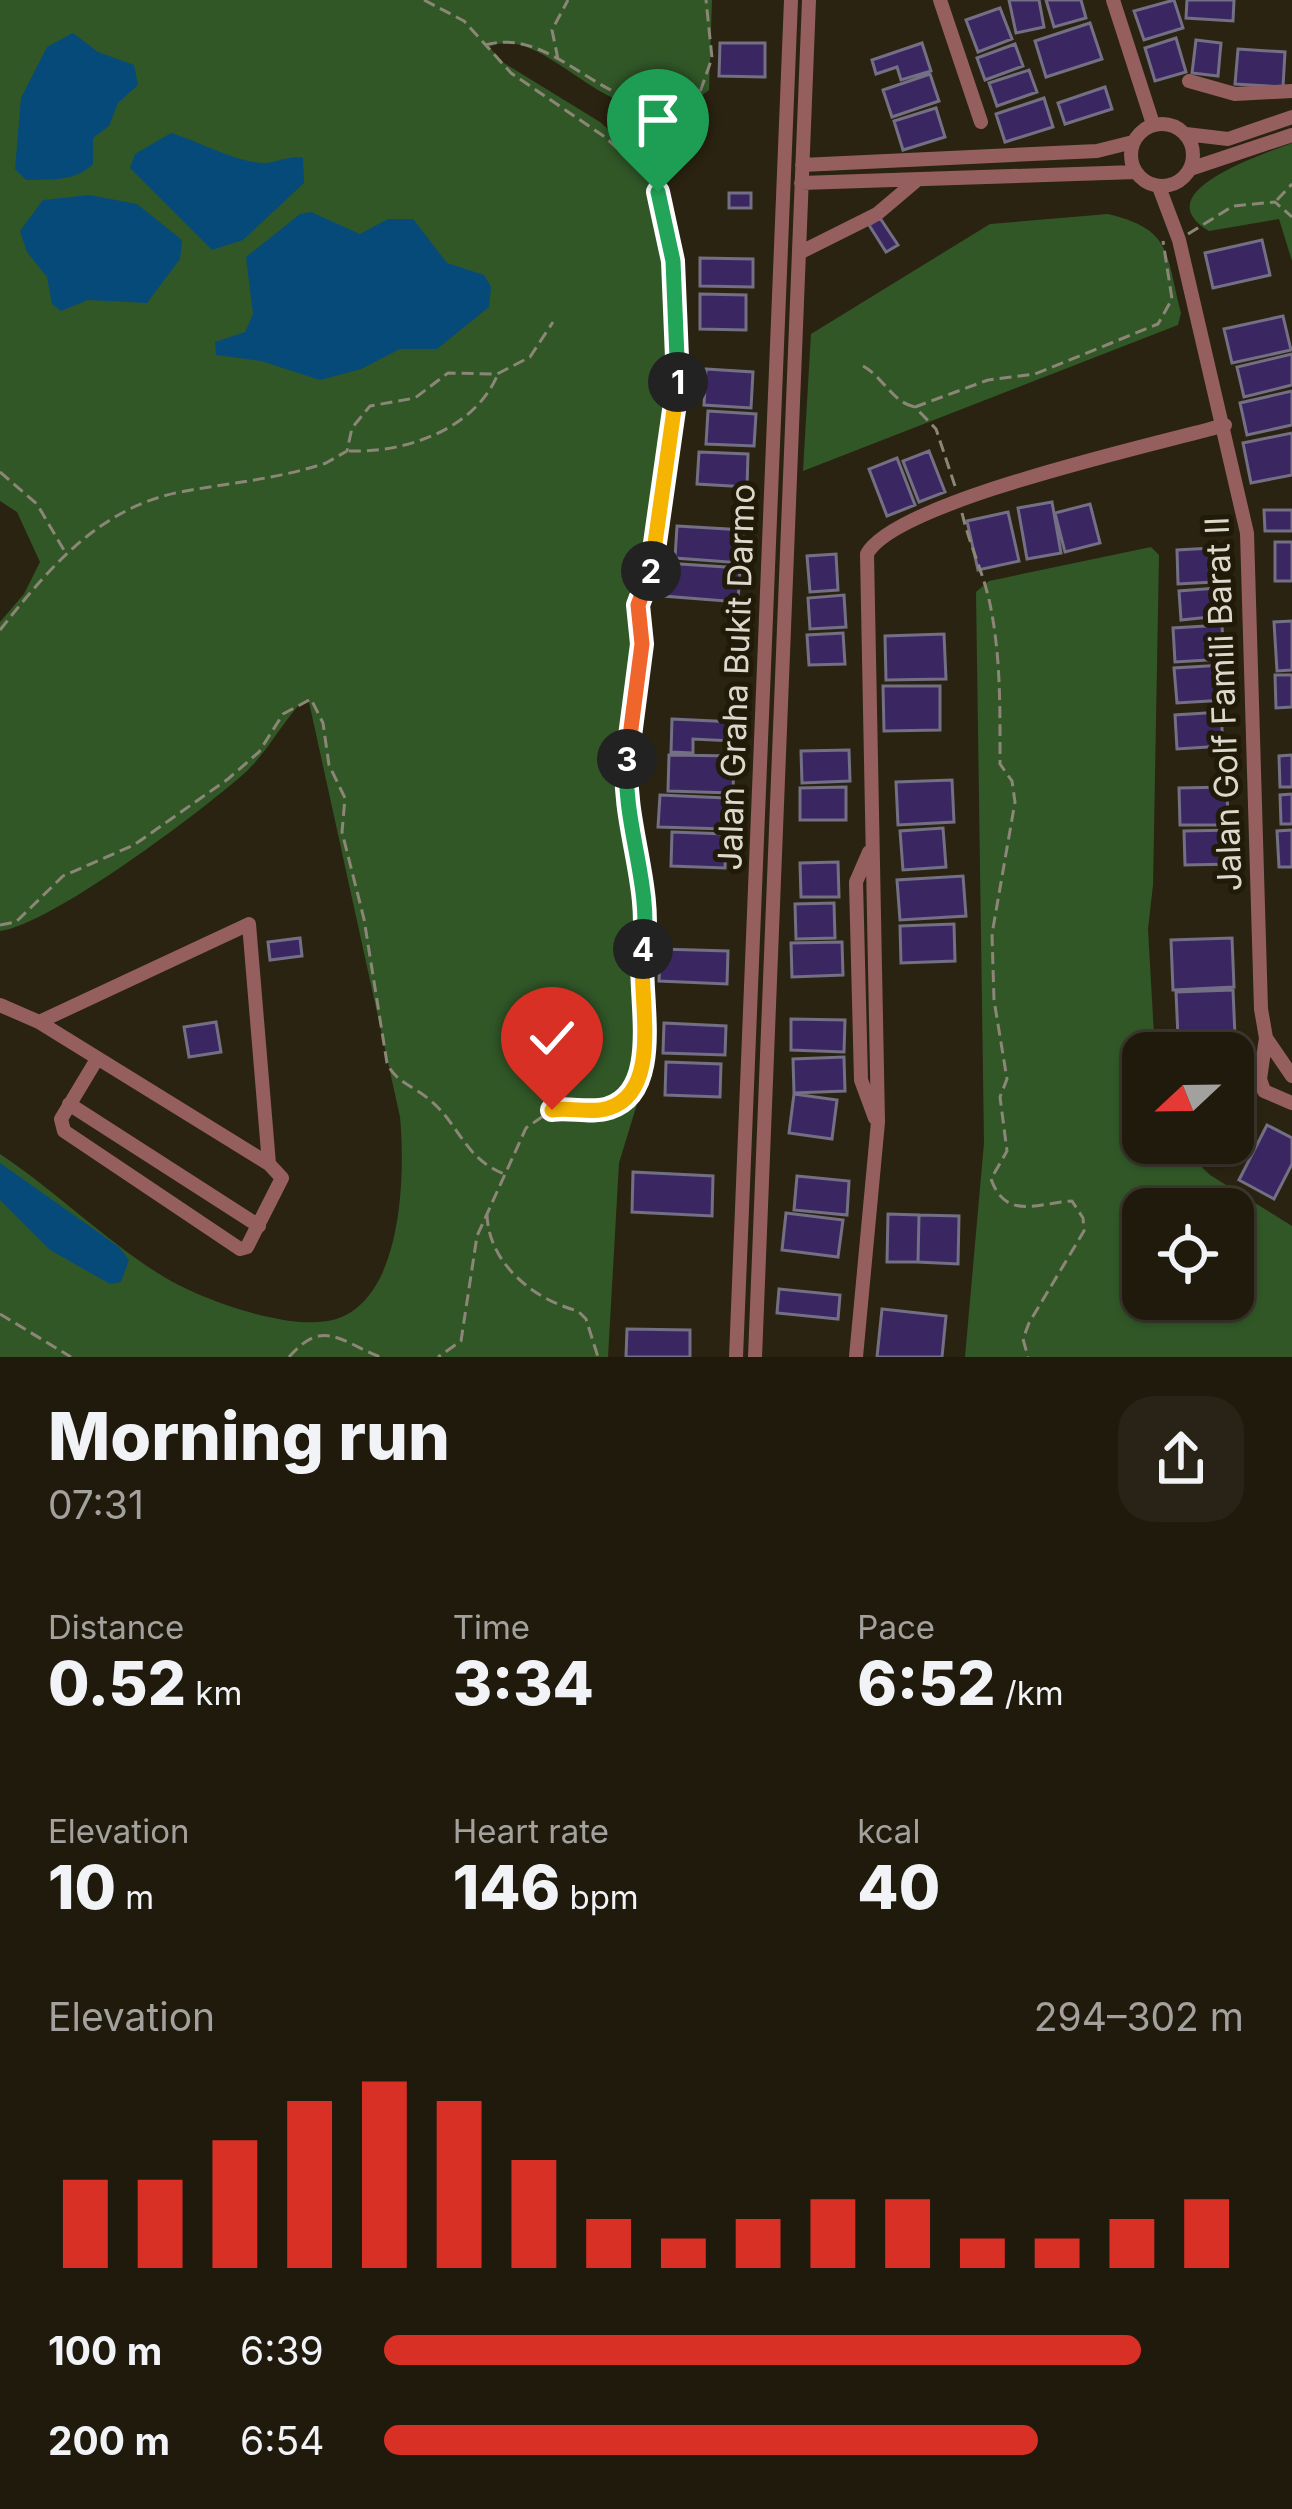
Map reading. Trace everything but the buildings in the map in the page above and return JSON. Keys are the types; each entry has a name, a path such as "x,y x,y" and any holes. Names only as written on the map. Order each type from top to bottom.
{"street":[{"name":"Jalan Graha Bukit Darmo","path":"736,1357 790,0"},
{"name":"Jalan Graha Bukit Darmo","path":"755,1357 809,0"},
{"path":"940,0 981,122"},
{"path":"1113,0 1153,124"},
{"path":"1189,81 1235,94 1292,92"},
{"path":"802,165 1097,151 1133,142 1153,124 1171,124 1208,141 1228,140 1292,117"},
{"path":"1184,176 1193,152 1186,134"},
{"path":"801,183 1136,172 1159,187 1292,135"},
{"path":"1133,142 1136,172"},
{"name":"Jalan Golf Famili Barat II","path":"1178,236 1184,176"},
{"path":"799,253 877,214 918,180"},
{"name":"Jalan Golf Famili Barat II","path":"1159,187 1178,236 1247,533 1259,981 1266,1038 1259,1079 1264,1091 1292,1103"},
{"path":"856,1357 878,1122 867,554 886,530 959,501 1225,425"},
{"path":"39,1022 249,924 269,1164"},
{"path":"0,1005 39,1022 269,1164 282,1178 247,1247 235,1246 72,1139 61,1119 97,1059"},
{"name":"Jalan Golf Famili Barat II","path":"1266,1038 1292,1076"},
{"path":"69,1104 259,1226"}],"path":[{"path":"424,0 455,14 511,73 604,136 639,166 658,192 673,261 679,369 652,567 638,605 642,644 625,791 646,901 639,982 646,1057 634,1086 607,1109 565,1108 537,1116 477,1237 461,1341 438,1357"},
{"path":"560,64 552,30 568,0"},
{"path":"484,46 501,40 524,45 604,90 639,97 651,108 680,105 699,95 710,74 706,0"},
{"path":"863,366 886,382 905,405 915,407 988,380 1035,374 1158,324 1172,298 1162,241 1233,206 1275,202 1292,184"},
{"path":"1275,202 1292,217"},
{"path":"0,630 66,553 114,516 151,500 301,471 347,451 414,446 463,415 497,374 530,357 553,322"},
{"path":"347,451 352,428 370,406 415,398 448,373 497,374"},
{"path":"915,407 936,429 975,570 988,597 993,659 1004,703 1000,764 1015,790 992,934 994,1000 1007,1078 1000,1097 1007,1151 991,1179 1000,1198 1011,1206 1072,1201 1083,1218 1084,1231 1029,1323 1023,1339 1028,1357"},
{"path":"0,472 37,504 66,553"},
{"path":"0,925 16,922 63,876 134,845 228,779 259,752 283,714 311,699 323,724 329,765 345,798 343,832 364,919 387,1063 393,1077 441,1112 475,1159 506,1174"},
{"path":"487,1212 492,1250 503,1265 586,1319 598,1357"},
{"path":"0,1314 71,1357"},
{"path":"289,1357 310,1336 326,1334 380,1357"}],"green space":[{"path":"0,0 712,0 709,90 677,107 646,109 617,100 537,51 512,43 489,47 504,63 600,122 647,163 669,205 675,240 681,421 643,620 644,667 631,777 650,904 648,1068 619,1163 608,1357 0,1357 0,1154 171,1281 230,1306 300,1322 339,1318 360,1305 377,1284 396,1229 402,1168 400,1117 309,702 298,706 247,771 164,837 54,909 0,931 0,622 24,594 40,562 17,512 0,501"},
{"path":"1292,143 1292,261 1279,219 1209,231 1193,216 1190,202 1216,176"},
{"path":"1108,214 1145,228 1163,247 1181,313 1178,325 803,471 811,334 990,224"},
{"path":"1151,547 1159,555 1153,885 1148,929 1154,1032 1122,1032 1122,1164 1199,1164 1231,1188 1122,1188 1122,1320 1254,1320 1254,1202 1292,1226 1292,1357 965,1357 984,1143 976,592 989,581"}],"water":[{"path":"73,33 98,52 134,65 138,85 118,103 109,126 93,138 93,164 86,170 70,177 26,180 15,169 21,98 47,47"},
{"path":"171,133 253,162 303,158 304,183 243,240 212,250 130,168 135,154"},
{"path":"89,195 137,204 182,240 180,259 147,303 88,300 61,311 52,304 47,277 27,252 20,231 43,200"},
{"path":"311,212 360,234 388,219 413,219 447,263 484,275 491,287 489,307 437,349 400,349 361,369 320,380 261,361 216,355 215,342 245,332 253,314 246,257 300,214"},
{"path":"0,1163 119,1247 129,1260 121,1282 110,1284 50,1250 0,1200"}],"route":[{"path":"552,1110 607,1109 622,1101 646,1057 639,982 646,901 625,791 641,660 638,605 652,567 651,544 660,519 674,434 679,369 673,261 658,192"}]}
